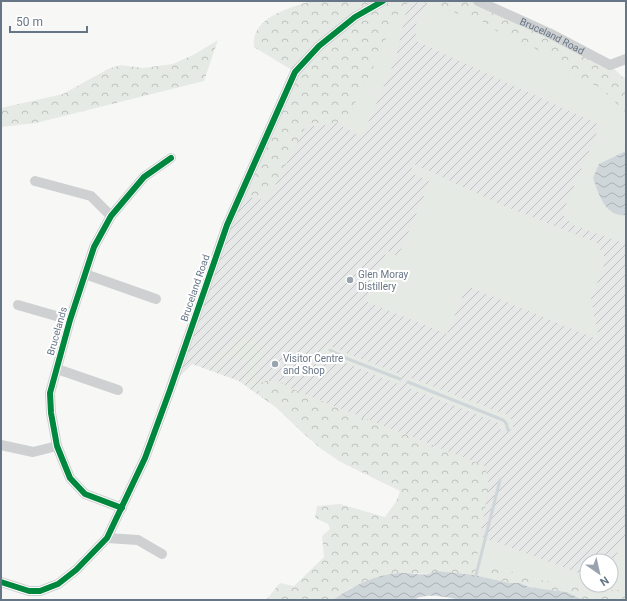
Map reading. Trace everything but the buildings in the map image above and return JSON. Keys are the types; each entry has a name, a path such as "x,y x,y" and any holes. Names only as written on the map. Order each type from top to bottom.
{"street":[{"name":"Bruceland Road","path":"39,595 58,584 76,570 106,538 122,508 145,458 227,225 295,72 319,46 355,17 383,1"},
{"name":"Bruceland Road","path":"478,1 549,33 610,65 626,59"},
{"name":"Brucelands","path":"122,508 85,494 70,478 57,446 51,413 50,393 70,320 94,247 111,216 144,176 171,158"},
{"path":"36,181 91,196 111,216"},
{"path":"85,274 156,299"},
{"name":"Brucelands","path":"18,305 70,320"},
{"name":"Brucelands","path":"56,369 118,390"},
{"path":"1,445 34,452 57,446"},
{"path":"106,538 138,540 162,554"},
{"path":"1,582 39,595"}],"shaded area":[{"name":"Glen Moray Distillery","path":"397,1 443,1 626,92 626,590 619,590 619,553 579,553 579,587 541,580 476,562 483,517 386,484 339,461 306,436 277,408 239,381 192,364 177,379 227,225 283,102"}],"green space":[{"path":"311,1 478,1 610,65 626,80 626,113 601,88 586,81 531,46 510,40 473,15 461,15 430,3 408,2 395,18 365,85 345,121 320,126 306,126 267,201 245,196 295,72 254,47 254,37 264,22 273,16 292,7"},
{"path":"408,2 396,58 362,137 336,123 345,121 365,85 395,18"},
{"path":"430,3 461,15 473,15 510,40 531,46 586,81 601,88 626,113 626,244 573,225 562,214 600,125 418,42 415,31 417,21 422,11"},
{"path":"218,40 204,81 36,123 1,127 1,108 63,94 108,69 121,65 143,68 173,64 195,54"},
{"path":"414,164 500,204 597,243 606,260 591,299 599,340 467,286 447,334 365,301 387,251 398,256 430,182 410,172"},
{"path":"244,337 252,339 255,345 264,349 256,369 257,390 254,392 239,381 243,379 249,364 229,356 223,370 207,364 200,367 240,338"},
{"path":"329,346 402,376 398,384 321,353 324,347"},
{"path":"411,378 507,415 513,421 513,429 501,431 499,423 406,387 408,379"},
{"path":"266,381 278,381 292,389 485,466 489,485 476,562 541,580 579,587 579,593 619,593 619,590 626,590 626,600 583,600 567,592 529,587 520,583 510,583 474,575 401,573 350,588 333,600 266,600 280,583 294,586 324,557 322,536 330,529 328,524 315,518 317,506 340,504 385,517 397,500 400,491 339,461 320,448 277,408 263,398 258,390 258,384"},
{"path":"626,534 626,590 619,590 619,553 617,553"},
{"path":"480,536 579,573 579,587 541,580 476,562"}],"water":[{"path":"626,151 626,215 619,215 608,209 604,204 593,178 599,164"},
{"path":"436,571 474,575 510,583 520,583 529,587 567,592 583,600 461,600 424,596 414,600 333,600 357,585 373,578 400,573 428,574"}],"waterway":[{"path":"330,350 348,359 400,379"},
{"path":"408,382 503,420 506,423 508,430"},
{"path":"475,579 500,480"}],"cycle path":[{"path":"1,582 29,591 40,591 58,584 76,570 107,538 145,458 227,225 295,72 319,46 355,17 383,1"},
{"path":"122,508 85,494 70,478 57,446 51,413 50,393 70,320 94,247 111,216 144,177 171,158"}],"place":[{"name":"Glen Moray Distillery","path":"350,280"},
{"name":"Visitor Centre and Shop","path":"275,364"}]}
